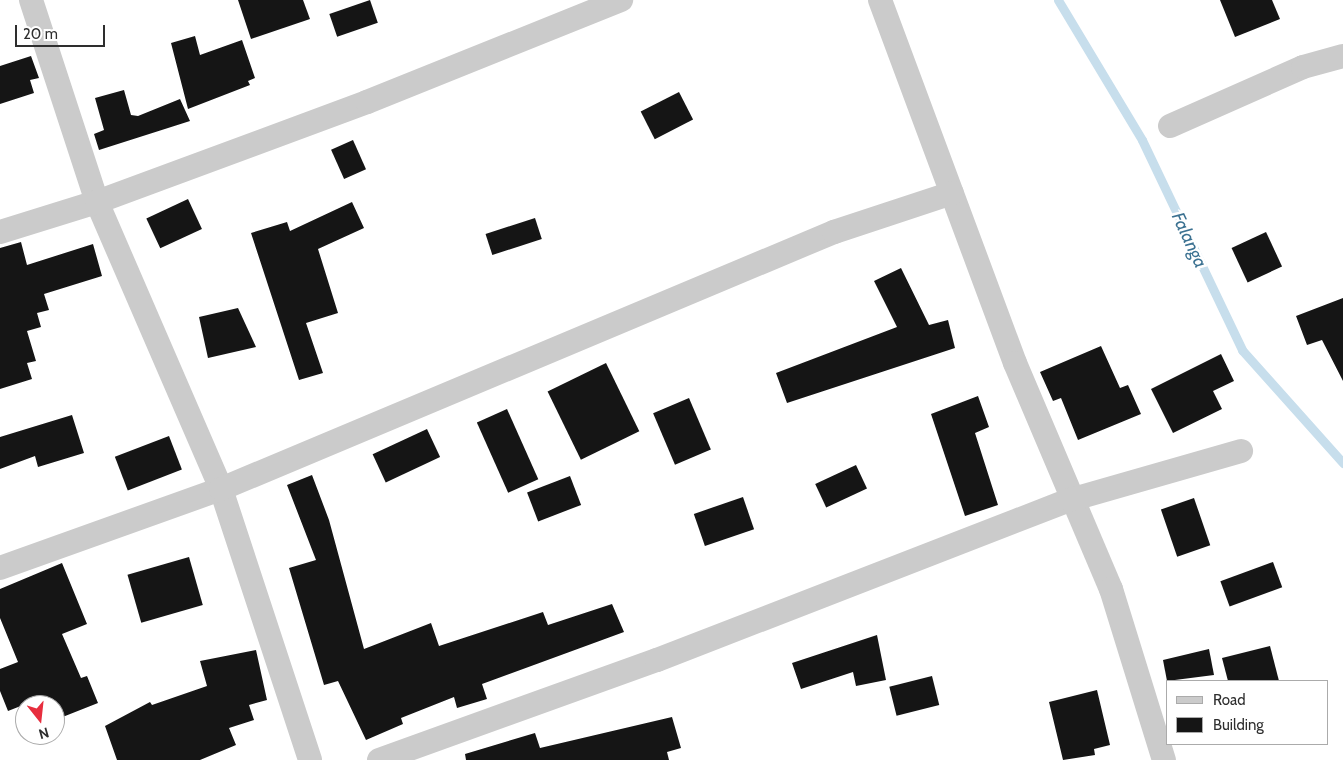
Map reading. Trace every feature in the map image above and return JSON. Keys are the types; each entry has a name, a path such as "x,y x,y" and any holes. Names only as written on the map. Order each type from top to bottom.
{"street":[{"path":"31,0 97,202 221,489 310,760"},
{"path":"0,232 97,202 367,102 621,0"},
{"path":"880,0 1070,500 1111,589 1164,760"},
{"path":"1170,126 1303,67 1343,56"},
{"path":"0,568 221,489 834,232 952,193"},
{"path":"379,760 657,660 1070,500 1241,451"}],"building":[{"path":"238,0 303,0 310,19 251,39"},
{"path":"370,0 378,23 337,37 329,14"},
{"path":"1220,0 1272,0 1280,19 1235,37"},
{"path":"195,36 200,55 242,40 255,78 248,81 250,85 188,109 171,43"},
{"path":"31,56 39,78 30,80 34,93 0,104 0,66"},
{"path":"124,90 131,115 138,116 180,99 190,121 99,150 94,134 104,130 95,98"},
{"path":"679,92 693,120 655,139 641,112"},
{"path":"353,140 366,169 344,179 331,150"},
{"path":"188,199 202,229 160,248 146,218"},
{"path":"352,202 364,228 318,249 338,313 306,323 323,373 299,380 251,233 287,222 290,231"},
{"path":"535,218 542,239 492,255 486,234"},
{"path":"1266,232 1282,266 1248,282 1232,248"},
{"path":"21,242 27,265 93,244 102,276 44,294 49,310 37,313 41,327 27,331 36,361 27,363 32,379 0,389 0,248"},
{"path":"901,268 929,325 948,320 955,348 787,403 776,373 897,327 874,281"},
{"path":"1343,298 1343,381 1322,340 1307,345 1296,316"},
{"path":"238,308 256,347 208,358 199,317"},
{"path":"1101,346 1120,388 1128,385 1141,414 1078,440 1061,398 1053,401 1040,372"},
{"path":"1221,354 1234,381 1213,391 1222,409 1173,433 1151,389"},
{"path":"606,363 639,431 581,460 548,391"},
{"path":"978,396 989,427 975,433 998,505 965,516 931,414"},
{"path":"689,398 711,450 675,465 653,413"},
{"path":"507,409 538,479 508,493 477,422"},
{"path":"72,415 84,453 38,467 35,456 0,469 0,437"},
{"path":"427,429 440,457 386,482 373,454"},
{"path":"169,436 182,470 128,490 115,457"},
{"path":"856,465 867,489 826,508 815,484"},
{"path":"312,475 329,520 364,649 431,623 439,646 543,612 548,625 612,604 624,632 482,684 487,699 457,708 454,697 401,718 403,724 366,740 338,681 324,685 289,568 316,560 287,485"},
{"path":"570,476 581,505 538,521 527,492"},
{"path":"743,497 754,529 705,546 694,514"},
{"path":"1194,498 1210,545 1177,557 1161,509"},
{"path":"189,557 203,605 141,623 127,575"},
{"path":"1273,562 1282,587 1230,607 1220,581"},
{"path":"62,563 87,624 62,634 81,678 87,676 98,703 65,716 65,695 15,695 15,708 8,711 0,691 0,669 18,662 0,618 0,589"},
{"path":"877,635 886,680 856,686 853,672 801,689 792,663"},
{"path":"1270,646 1279,680 1228,680 1222,658"},
{"path":"1209,649 1214,675 1167,680 1163,660"},
{"path":"256,650 267,700 249,705 254,720 229,728 236,745 200,760 117,760 105,726 150,702 152,705 207,686 200,661"},
{"path":"932,676 939,705 897,716 889,687"},
{"path":"1097,690 1110,745 1094,749 1095,755 1063,760 1049,702"},
{"path":"672,717 681,748 667,752 669,760 466,760 465,754 535,733 540,748"}],"waterway":[{"name":"Falanga","path":"1058,0 1142,140 1242,350 1343,463"}]}
